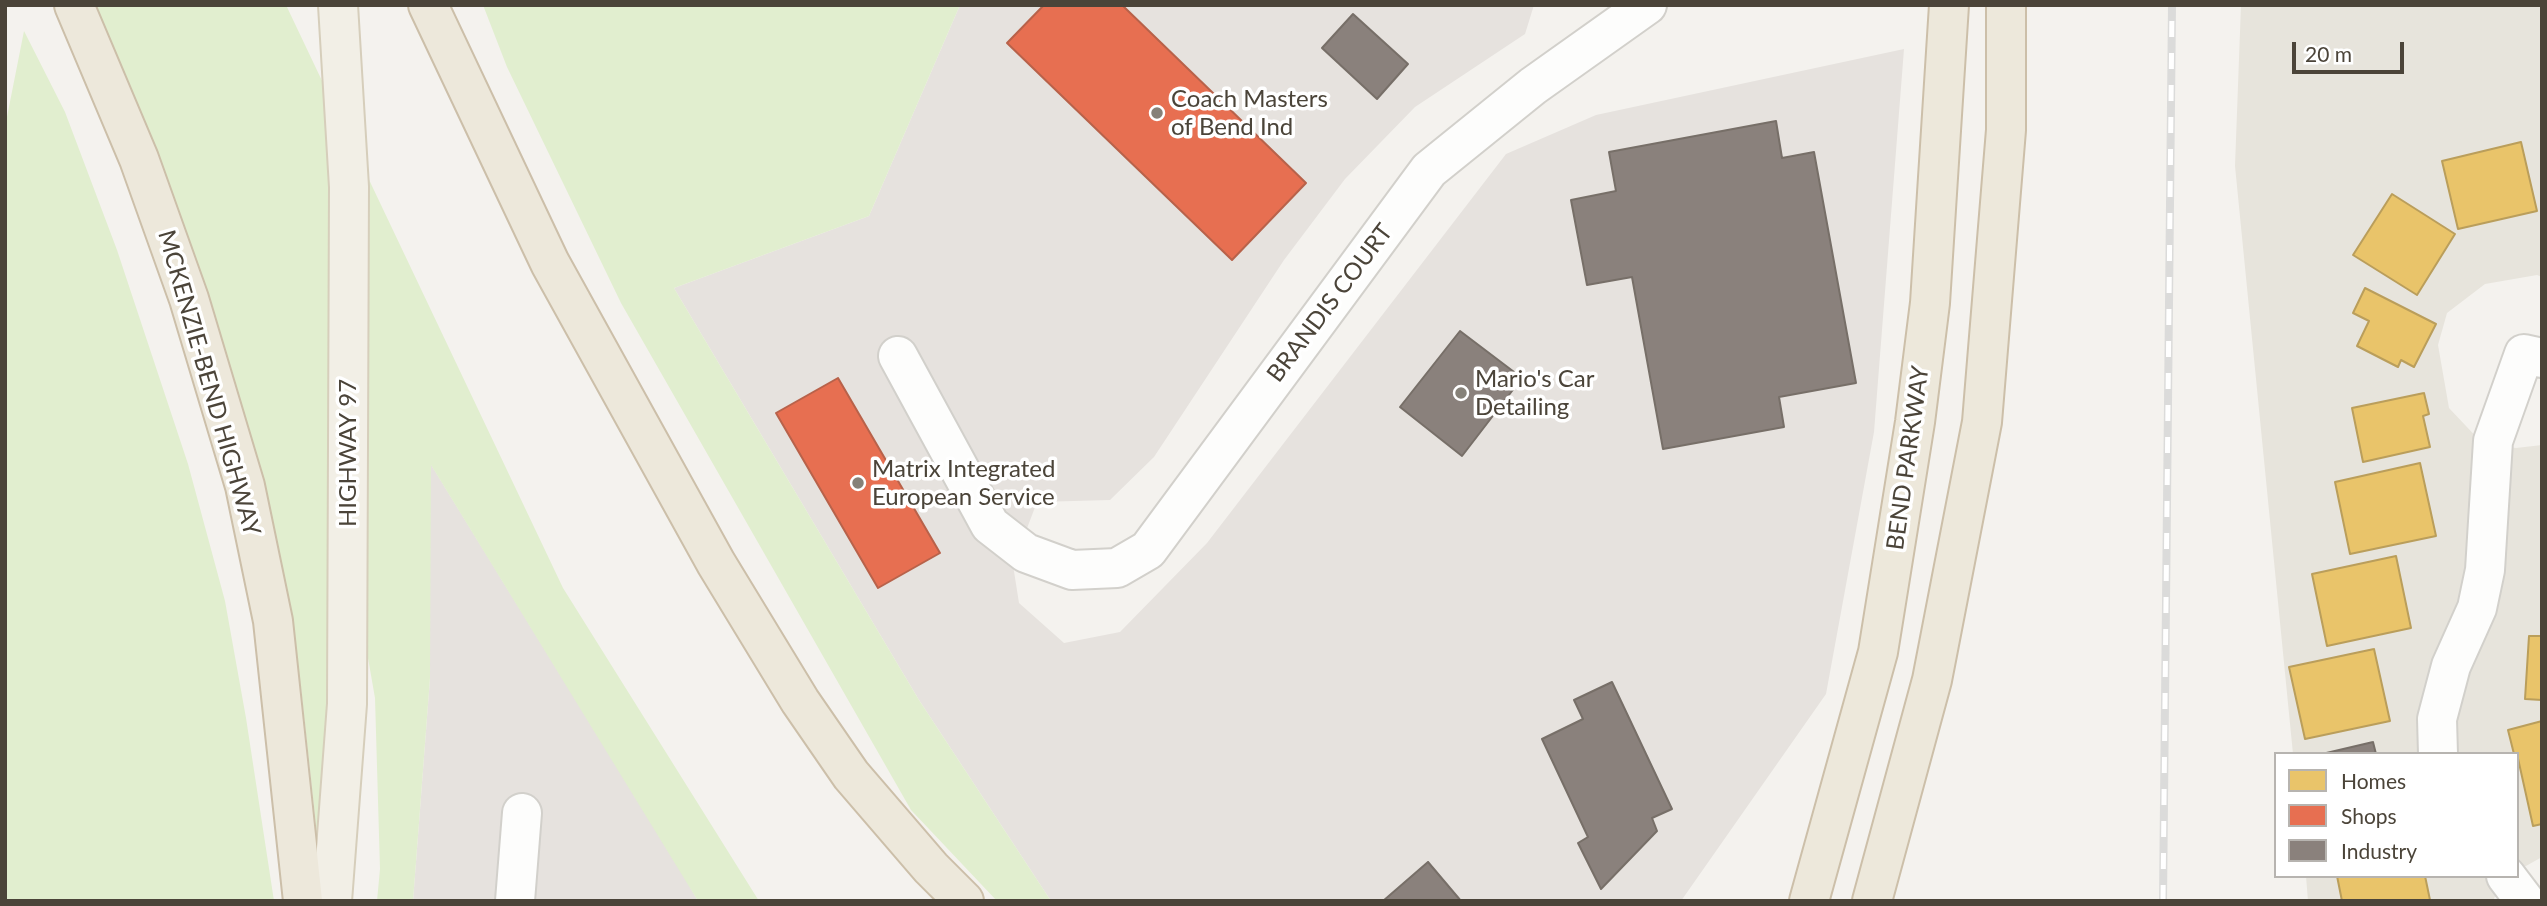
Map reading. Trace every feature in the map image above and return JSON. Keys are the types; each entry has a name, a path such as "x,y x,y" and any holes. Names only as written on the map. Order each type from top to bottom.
{"highway":[{"name":"BEND PARKWAY","path":"1809,901 1878,652 1915,422 1934,252 1949,5"},
{"path":"1872,901 1932,680 1982,422 2006,130 2006,5"},
{"path":"431,10 550,263 716,564 800,701 851,775 931,868 964,901"},
{"name":"MCKENZIE-BEND HIGHWAY","path":"78,15 139,159 189,299 245,486 273,621 303,901"}],"main road":[{"name":"HIGHWAY 97","path":"332,901 348,690 349,187 338,5"}],"street":[{"name":"BRANDIS COURT","path":"898,356 990,525 1026,553 1072,570 1117,568 1148,550 1429,170 1600,20 1647,5"},
{"path":"2438,752 2437,719 2451,666 2477,608 2485,570 2493,441 2533,356"},
{"path":"515,901 522,813"},
{"path":"2507,878 2525,901"}],"shaded area":[{"path":"960,5 1534,5 1525,34 1415,107 1345,179 1284,260 1154,457 1110,500 1037,502 1013,565 1019,603 1064,643 1120,632 1207,543 1506,154 1596,115 1904,49 1874,432 1826,694 1681,901 1051,901 919,700 674,288 869,216"},
{"path":"2241,5 2542,5 2542,277 2537,275 2485,284 2447,313 2438,345 2449,408 2483,444 2516,448 2542,445 2542,857 2519,870 2519,752 2293,752 2235,166"},
{"path":"430,463 698,901 413,901 430,678"},
{"path":"2306,878 2506,878 2502,881 2493,901 2308,901"}],"green space":[{"path":"83,5 286,5 563,588 759,901 698,901 431,465 430,678 413,901 377,901 380,869 375,698 368,658 341,667 320,863 301,688 269,509"},
{"path":"483,5 960,5 869,216 674,288 919,700 1051,901 997,901 911,810 621,303 507,67"},
{"path":"24,31 65,112 117,250 188,464 225,601 274,901 5,901 5,127"}],"building: Homes":[{"path":"2521,142 2537,211 2458,229 2442,161"},
{"path":"2392,194 2455,234 2417,295 2353,255"},
{"path":"2365,288 2436,324 2414,367 2401,360 2398,367 2357,346 2369,321 2353,313"},
{"path":"2424,393 2429,414 2423,416 2430,447 2363,462 2352,408"},
{"path":"2420,463 2436,536 2350,554 2335,482"},
{"path":"2396,556 2411,628 2327,646 2312,574"},
{"path":"2529,636 2542,636 2542,700 2525,699"},
{"path":"2374,649 2390,721 2305,739 2289,667"},
{"path":"2542,721 2542,824 2533,826 2519,752 2514,752 2508,730"},
{"path":"2337,878 2425,878 2430,900 2342,901"}],"building: Shops":[{"name":"Coach Masters of Bend Ind","path":"1044,5 1122,5 1306,183 1232,260 1007,43"},
{"name":"Matrix Integrated European Service","path":"838,378 940,553 878,588 776,413"}],"building: Industry":[{"path":"1353,14 1408,64 1377,99 1322,48"},
{"path":"1776,121 1782,158 1814,152 1856,383 1779,397 1784,427 1663,449 1632,277 1587,285 1571,200 1616,191 1609,152"},
{"name":"Mario's Car Detailing","path":"1460,331 1522,378 1462,456 1400,407"},
{"path":"1612,682 1672,809 1652,818 1657,831 1601,889 1578,843 1588,837 1542,739 1583,719 1574,700"},
{"path":"2373,742 2376,752 2330,752"},
{"path":"1428,862 1461,901 1383,901"}],"railway":[{"path":"2163,901 2172,5"}],"place":[{"name":"Coach Masters of Bend Ind","path":"1157,113"},
{"name":"Mario's Car Detailing","path":"1461,393"},
{"name":"Matrix Integrated European Service","path":"858,483"}]}
